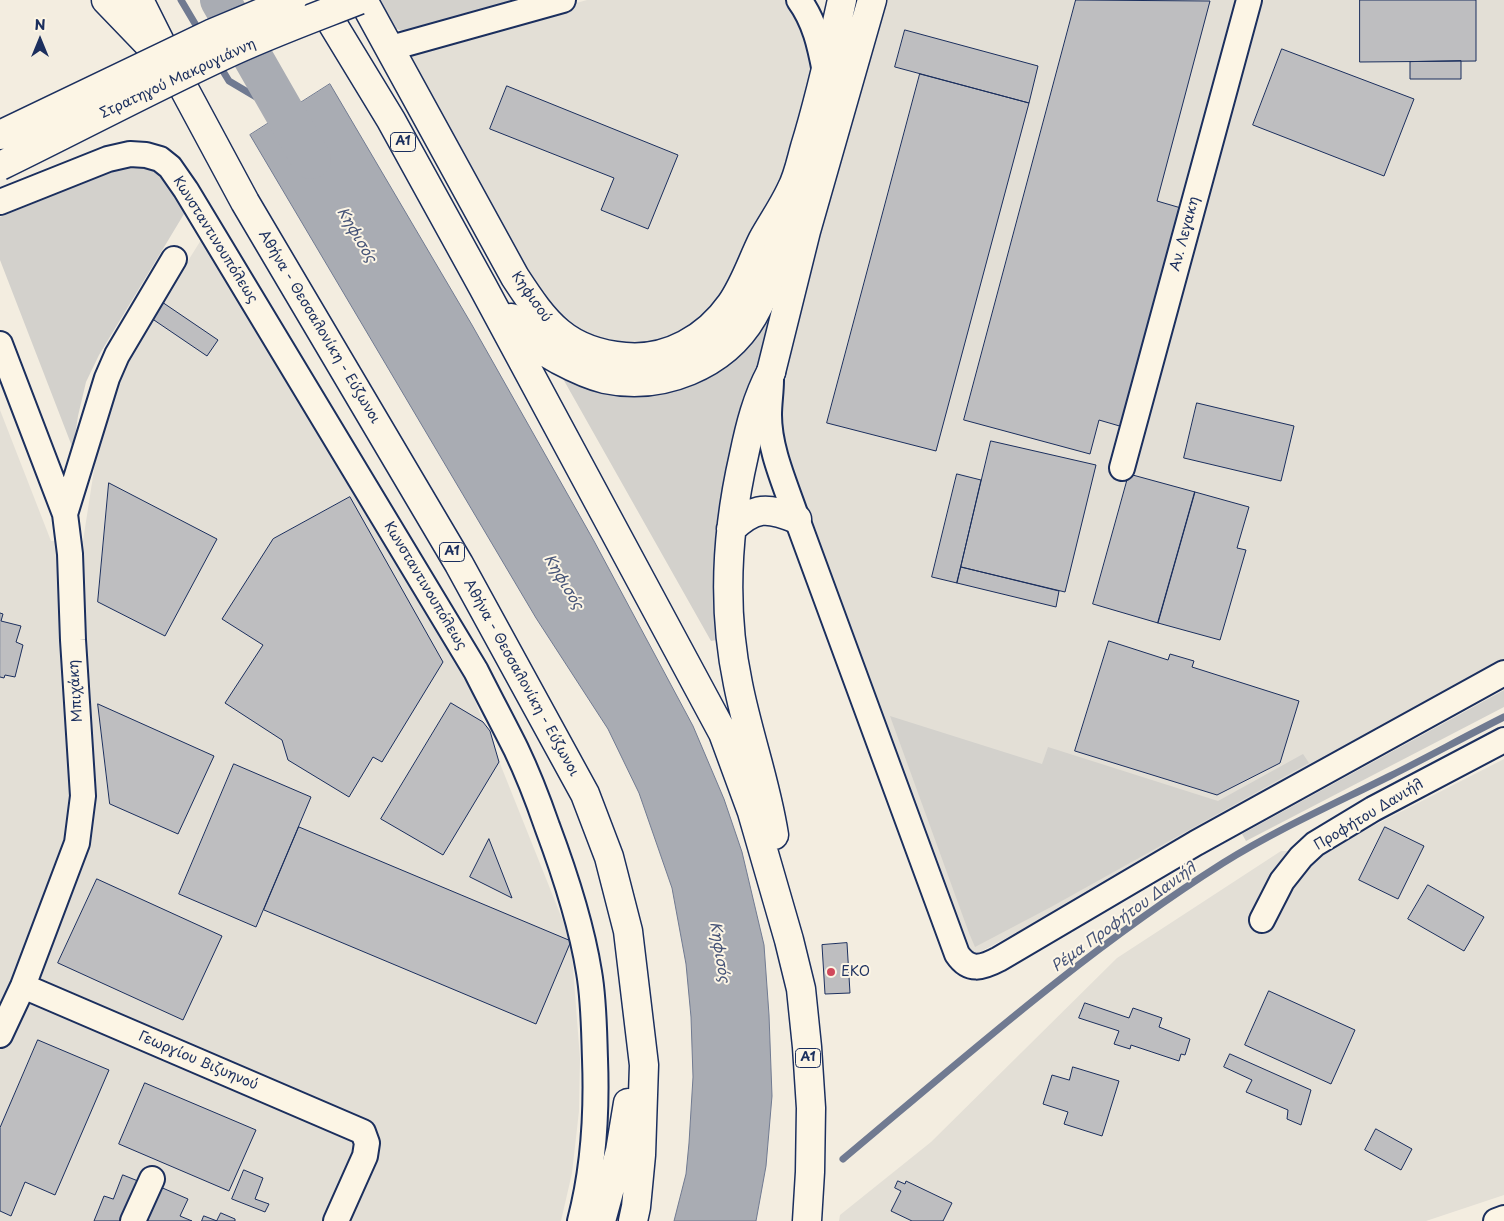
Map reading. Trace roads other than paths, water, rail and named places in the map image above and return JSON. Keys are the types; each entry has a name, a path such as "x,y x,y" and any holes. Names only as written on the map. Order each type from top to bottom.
{"main road":[{"path":"106,0 174,70"},
{"name":"Αθήνα - Θεσσαλονίκη - Εύζωνοι","path":"139,0 174,70 246,202 459,564 585,794 608,857 628,931 644,1065 641,1155 633,1221"},
{"name":"Στρατηγού Μακρυγιάννη","path":"0,135 213,33 292,0"},
{"name":"Α1","path":"318,0 391,120 723,733 752,812 801,989 811,1108 807,1221"},
{"name":"Στρατηγού Μακρυγιάννη","path":"0,166 145,92 224,55 303,21 361,0"},
{"name":"Κηφισού","path":"361,0 391,48 515,277 535,309 559,334 573,343 609,356 641,358 656,356 692,342 718,320 732,303 792,189"},
{"path":"777,897 774,836 769,802 733,661 729,608 731,529 738,481 747,439 759,400 771,372 806,231 872,0"},
{"path":"483,287 537,346 575,369 606,379 642,382 668,378 690,372 718,355 742,332 762,298 774,262 792,189 810,130 825,72 839,4"},
{"path":"731,529 749,514 759,511 783,513 797,519"},
{"path":"602,1221 620,1151 629,1094 644,1065"}],"street":[{"path":"391,48 563,0"},
{"path":"799,0 813,22 820,44 825,72"},
{"name":"Αν. Λεγακη","path":"1122,468 1248,0"},
{"name":"Κωνσταντινουπόλεως","path":"0,202 108,159 130,154 146,155 160,159 170,167 476,671 516,749 566,876 590,974 594,1026 596,1105 593,1149 587,1191 580,1221"},
{"path":"65,514 107,378 116,356 174,259"},
{"name":"Μπιχάκη","path":"0,344 65,514 70,554 73,640 83,796 77,843 23,986 0,1035"},
{"path":"771,372 769,415 772,439 797,519 957,954 967,964 983,967 999,959 1196,842 1504,673"},
{"name":"Προφήτου Δανιήλ","path":"1262,920 1282,880 1301,857 1315,844 1372,809 1504,740"},
{"name":"Γεωργίου Βιζυηνού","path":"23,986 363,1132 367,1143 365,1156 336,1221"},
{"path":"133,1221 152,1179"},
{"path":"1496,1221 1504,1218"}],"water":[{"path":"330,84 472,325 594,541 693,726 724,799 742,852 764,945 772,1096 766,1166 756,1221 674,1221 686,1174 689,1143 693,1077 691,1017 686,964 672,888 639,793 608,729 536,618 250,135"}],"waterway":[{"path":"181,0 200,32"},
{"name":"Κηφισός","path":"220,0 311,159"},
{"path":"218,63 229,81 283,113"},
{"name":"Ρέμα Προφήτου Δανιήλ","path":"843,1159 1075,967 1173,896 1264,839 1504,717"}],"place":[{"name":"EKO","path":"831,972"}]}
